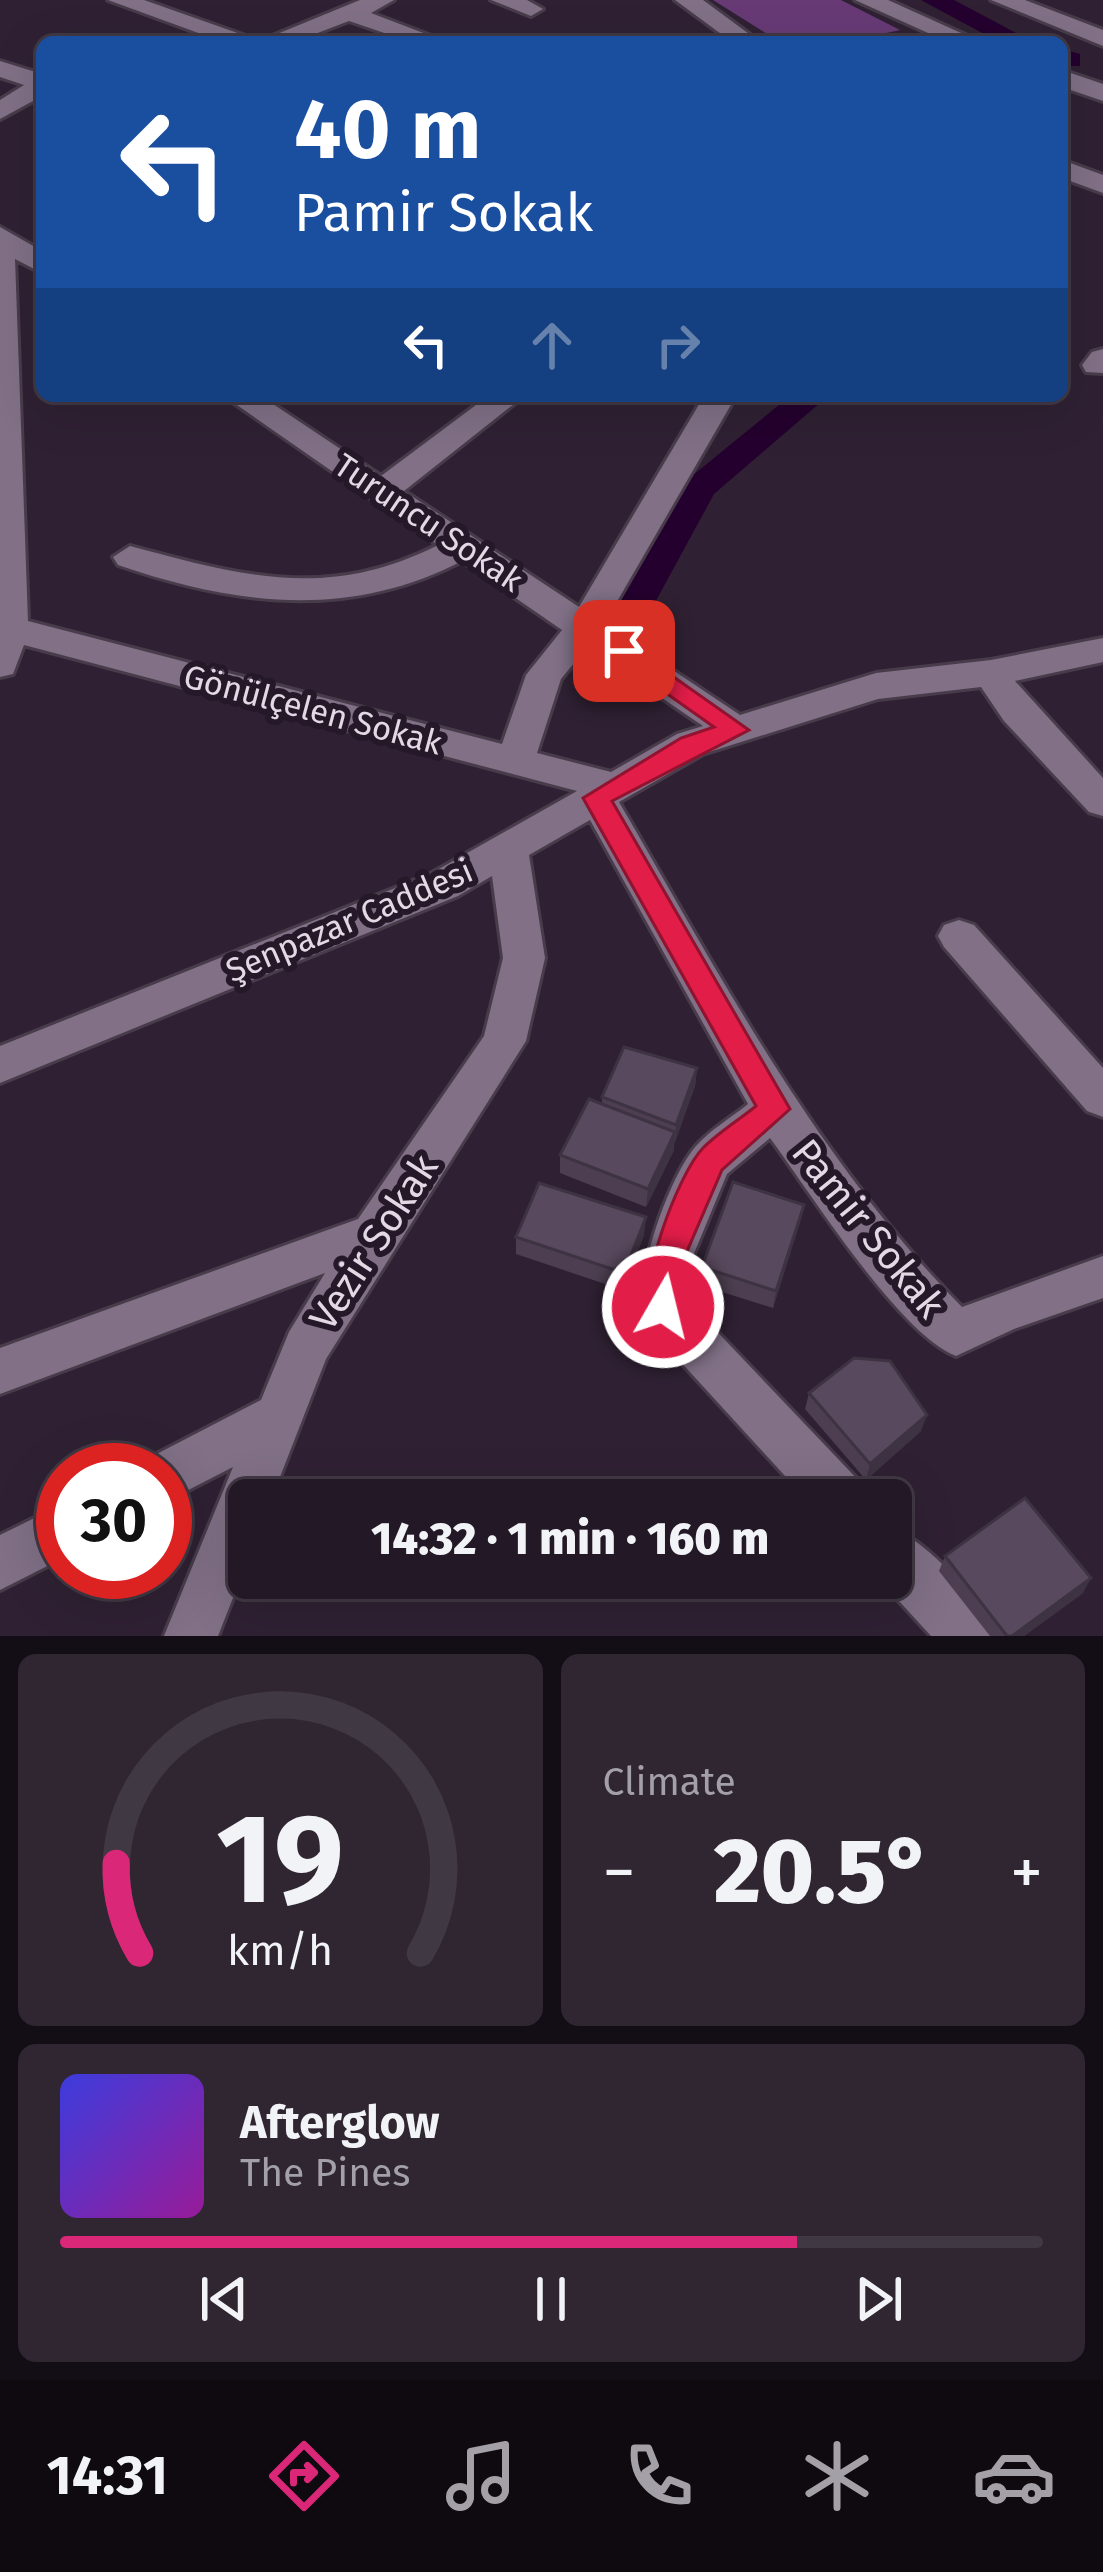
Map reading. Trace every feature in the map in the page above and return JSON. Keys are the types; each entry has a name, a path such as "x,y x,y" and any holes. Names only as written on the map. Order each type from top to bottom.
{"street":[{"path":"120,0 231,36"},
{"path":"288,36 382,0"},
{"path":"503,0 531,9"},
{"path":"687,0 739,36"},
{"path":"867,0 954,36"},
{"path":"1004,0 1103,39"},
{"path":"348,13 417,36"},
{"path":"161,36 184,19"},
{"path":"0,69 36,82"},
{"path":"1068,80 1103,93"},
{"path":"0,110 36,88"},
{"path":"1068,170 1103,184"},
{"path":"0,236 36,260"},
{"path":"0,236 6,647"},
{"name":"Turuncu Sokak","path":"249,402 386,489 459,549 586,625 736,730"},
{"path":"386,489 500,402"},
{"path":"515,762 544,675 586,625 716,402"},
{"path":"130,556 190,576 296,595 362,590 459,549"},
{"name":"Gönülçelen Sokak","path":"6,647 515,762 606,792"},
{"name":"Şenpazar Caddesi","path":"0,1065 445,885 691,744 876,686 991,673 1103,650"},
{"path":"991,673 1017,712 1103,802"},
{"name":"Pamir Sokak","path":"606,792 774,1109 902,1278 956,1334 1001,1311 1103,1277"},
{"name":"Vezir Sokak","path":"191,1636 306,1348 374,1234 504,1041 524,958 508,849"},
{"path":"959,935 1103,1097"},
{"name":"Pamir Sokak","path":"774,1109 710,1161 665,1263 663,1307 823,1479"},
{"path":"0,1371 374,1234"},
{"path":"192,1463 278,1417"},
{"path":"0,1564 36,1545"},
{"path":"912,1576 968,1636"}],"shaded area":[{"path":"713,0 841,0 900,30 872,36 770,36"}],"building":[{"path":"624,1047 697,1068 676,1125 602,1097"},
{"path":"589,1099 675,1132 648,1189 560,1155"},
{"path":"733,1182 804,1205 776,1291 702,1267"},
{"path":"539,1183 646,1217 624,1273 516,1237"},
{"path":"854,1358 890,1361 927,1415 870,1464 809,1393"},
{"path":"1025,1498 1091,1578 1007,1636 945,1556"}],"waterway":[{"path":"934,0 1008,36"},
{"path":"626,623 700,488 804,402"}],"route":[{"path":"624,651 736,730 691,744 597,798 774,1109 710,1161 665,1263 663,1307"}]}
